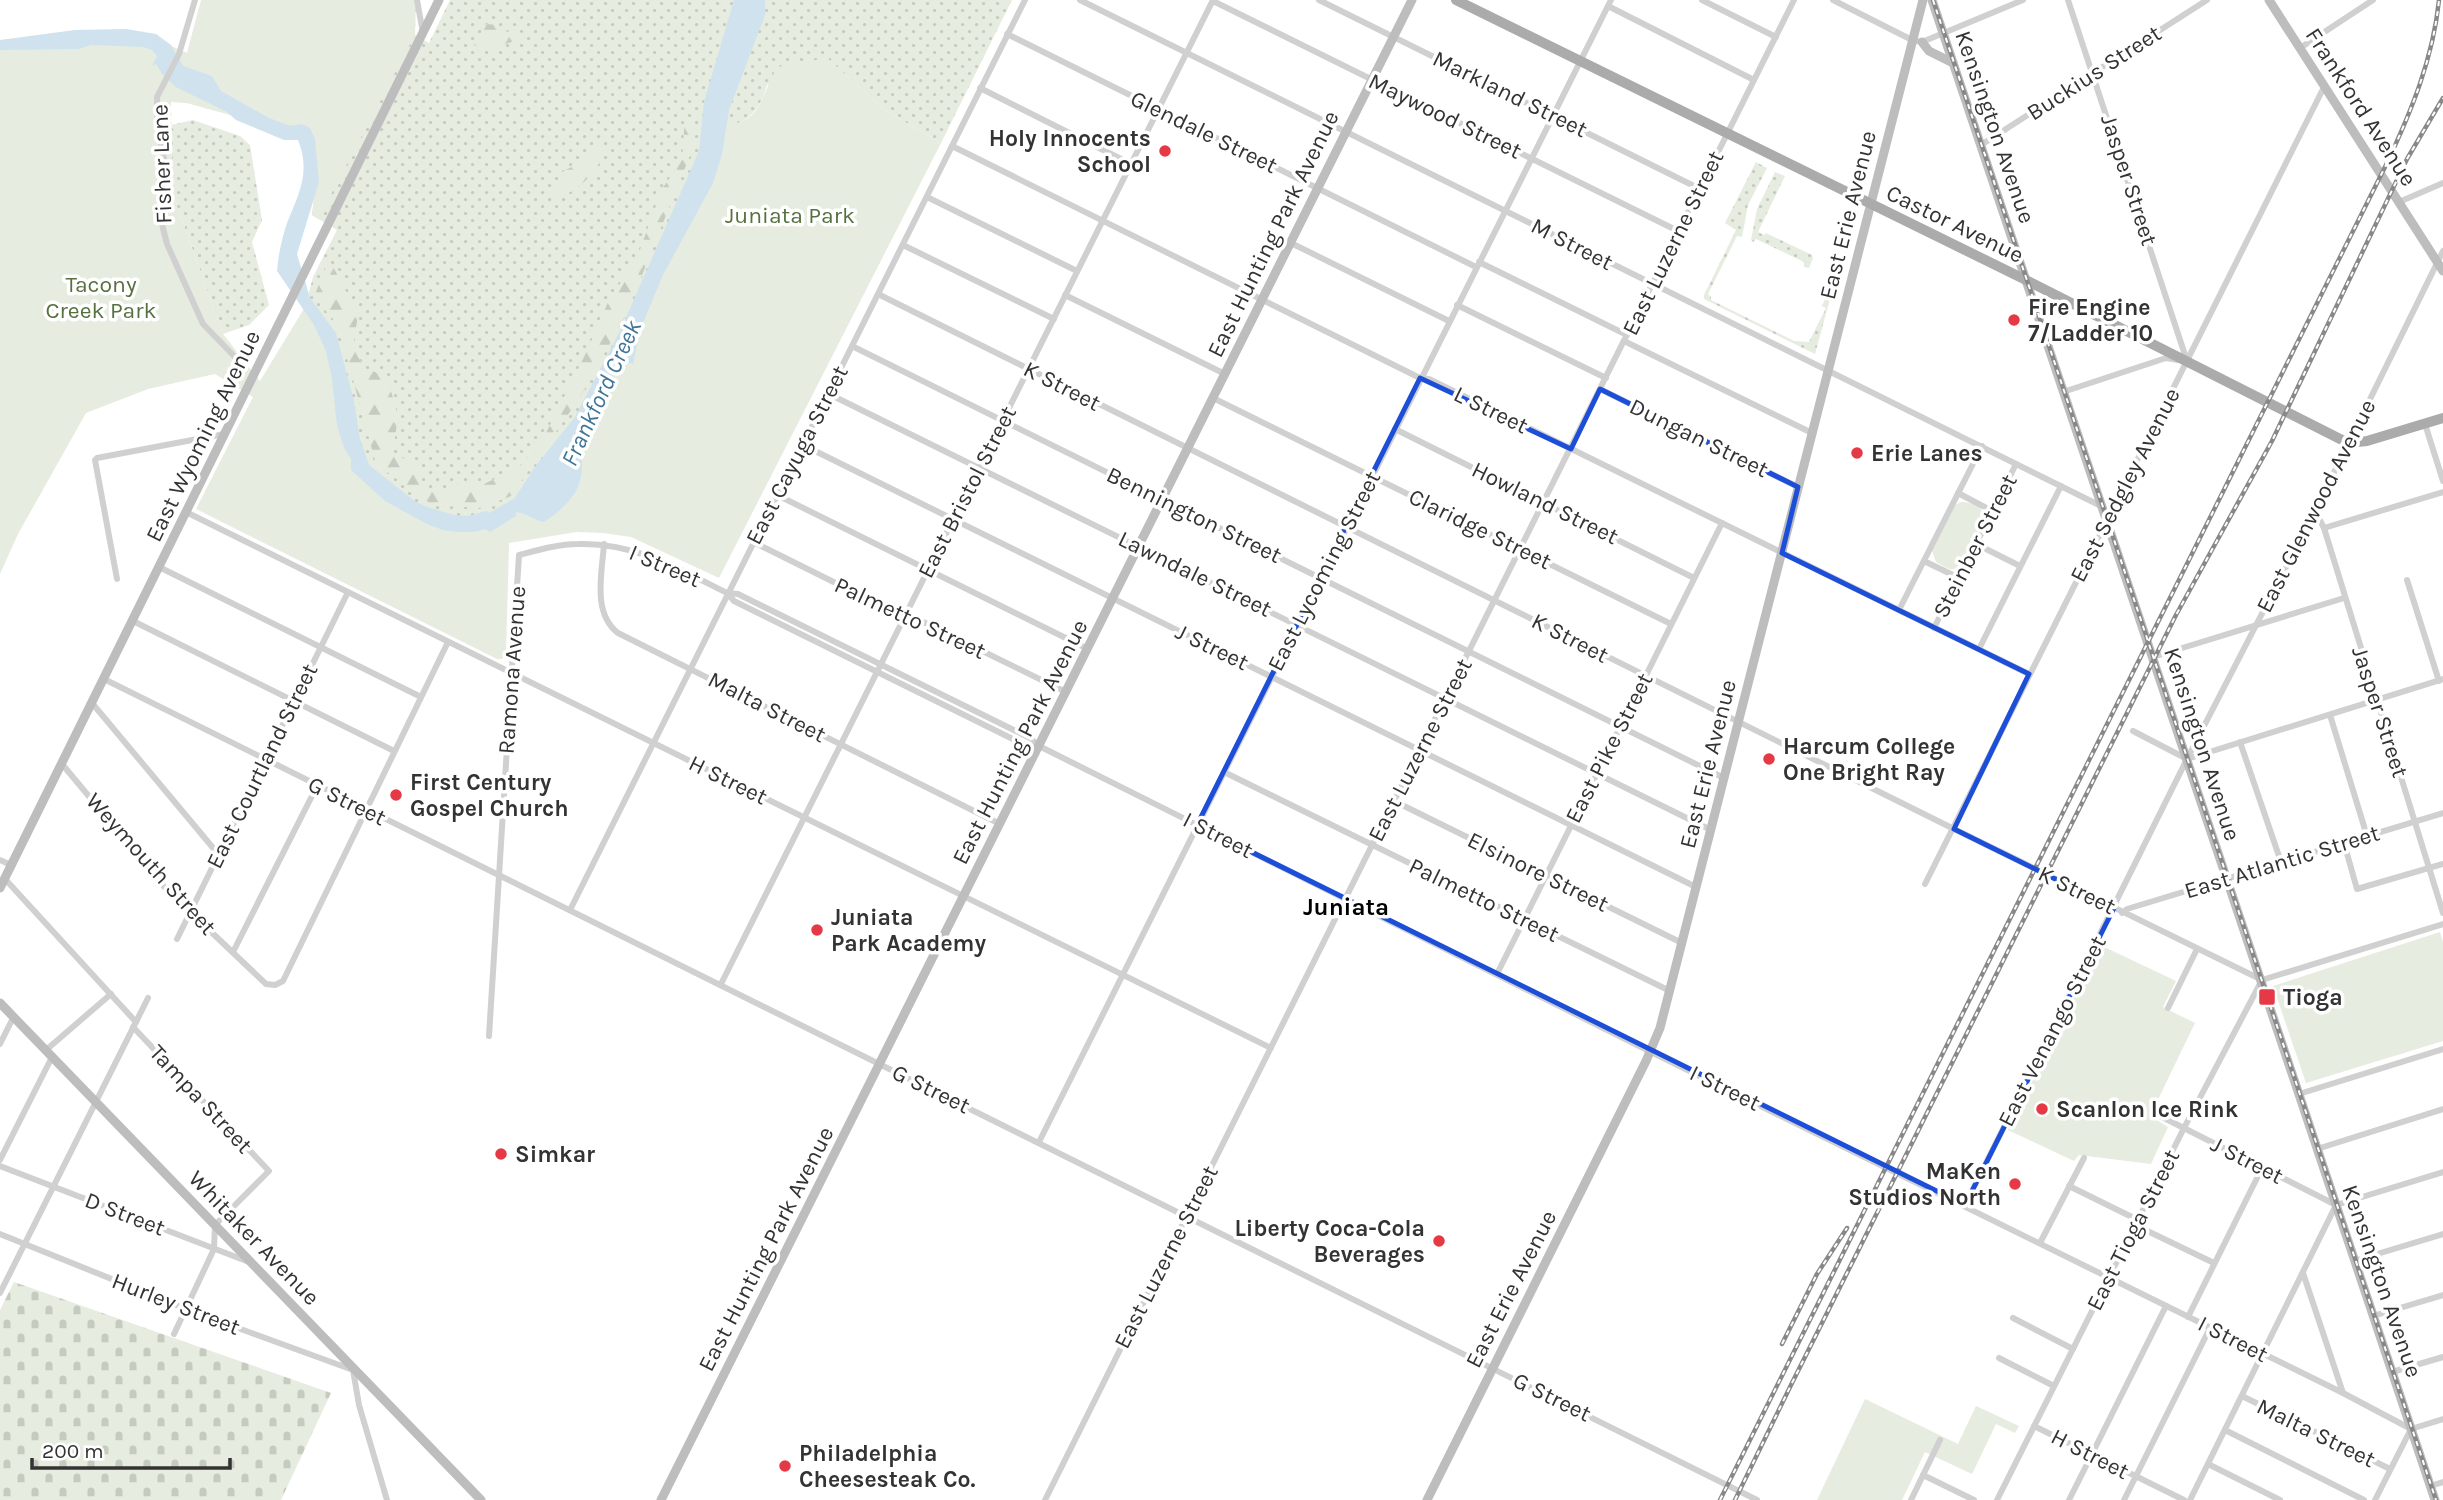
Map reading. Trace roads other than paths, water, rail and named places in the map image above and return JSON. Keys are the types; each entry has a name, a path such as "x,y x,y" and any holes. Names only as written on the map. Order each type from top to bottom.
{"main road":[{"name":"East Hunting Park Avenue","path":"661,1500 1412,0"},
{"name":"Castor Avenue","path":"1456,0 2026,280 2348,443"},
{"name":"East Erie Avenue","path":"1427,1500 1651,1051 1670,992 1870,205 1917,41 1923,0"},
{"name":"Kensington Avenue","path":"1932,0 2435,1500"},
{"name":"Frankford Avenue","path":"2269,0 2440,267"},
{"name":"East Wyoming Avenue","path":"0,888 437,1"},
{"path":"1917,41 1929,51 1953,63"},
{"path":"2348,443 2367,441 2443,418"},
{"name":"Whitaker Avenue","path":"0,1003 481,1500"}],"street":[{"name":"Fisher Lane","path":"195,0 179,54 157,97 164,159 162,224 167,244 203,324 235,356"},
{"path":"417,0 423,34"},
{"name":"East Cayuga Street","path":"570,910 1025,0"},
{"name":"M Street","path":"1080,0 2103,507"},
{"name":"East Bristol Street","path":"721,984 1213,0"},
{"name":"Maywood Street","path":"1213,0 1678,231"},
{"name":"Markland Street","path":"1319,0 1699,189"},
{"path":"1702,0 1776,37"},
{"name":"East Luzerne Street","path":"1045,1500 1794,0"},
{"path":"1833,0 1917,41 1943,35 2023,0"},
{"name":"Jasper Street","path":"2068,0 2187,361"},
{"name":"Buckius Street","path":"1980,145 2207,0"},
{"path":"2300,48 2373,0"},
{"path":"1609,3 1754,80"},
{"name":"East Lycoming Street","path":"1039,1142 1609,3"},
{"name":"Glendale Street","path":"1007,34 1477,264 1812,433"},
{"name":"East Sedgley Avenue","path":"1925,884 2325,85"},
{"path":"980,88 1132,164"},
{"name":"L Street","path":"953,146 1262,301 1420,378 1429,379 2029,674"},
{"path":"2399,202 2443,183"},
{"path":"927,197 1077,271"},
{"path":"1291,243 1449,321"},
{"path":"903,245 1054,319"},
{"name":"East Glenwood Avenue","path":"2187,759 2440,267 2443,251"},
{"name":"K Street","path":"878,294 2122,913 2262,980"},
{"path":"1065,295 1225,374"},
{"path":"1457,305 1606,378"},
{"name":"Bennington Street","path":"852,345 1724,778"},
{"path":"2063,392 2166,358 2187,361"},
{"name":"Dungan Street","path":"1600,389 1798,487"},
{"name":"Lawndale Street","path":"829,394 1711,830"},
{"name":"Claridge Street","path":"1213,398 1671,624"},
{"path":"2425,424 2443,481"},
{"name":"Howland Street","path":"1395,429 1694,578"},
{"path":"117,579 95,460 224,434"},
{"name":"J Street","path":"803,445 1696,887"},
{"path":"1899,610 1982,446"},
{"name":"Steinber Street","path":"1934,628 2016,464"},
{"path":"1979,649 2062,486"},
{"path":"2323,528 2443,492"},
{"path":"1958,493 1992,511"},
{"path":"777,495 1088,649"},
{"name":"Jasper Street","path":"2315,511 2323,528 2443,913"},
{"name":"H Street","path":"186,512 1271,1048"},
{"name":"East Pike Street","path":"1497,974 1721,523"},
{"name":"Palmetto Street","path":"753,542 904,617 912,617 1066,692"},
{"name":"I Street","path":"519,555 577,544 623,547 650,555 727,593 738,594 2411,1429"},
{"name":"Malta Street","path":"604,544 601,609 609,626 618,633 1000,824"},
{"path":"1976,544 2020,566"},
{"name":"Ramona Avenue","path":"489,1036 519,555"},
{"path":"1924,561 1959,578"},
{"path":"159,567 421,697"},
{"path":"2133,731 2187,759 2441,680 2407,580"},
{"name":"East Courtland Street","path":"177,939 348,592"},
{"name":"I Street","path":"727,593 734,601 1025,746 1039,746"},
{"path":"2153,657 2344,598"},
{"path":"133,621 394,751"},
{"path":"366,810 448,642"},
{"name":"G Street","path":"104,679 1755,1499"},
{"path":"92,703 219,855"},
{"path":"2330,715 2367,836"},
{"path":"2240,742 2281,862"},
{"name":"East Venango Street","path":"1965,1205 2187,759"},
{"name":"Weymouth Street","path":"61,764 190,914 266,984 275,985 283,981 366,810"},
{"name":"Palmetto Street","path":"1224,772 1670,992"},
{"path":"233,952 317,786"},
{"name":"Elsinore Street","path":"1394,801 1682,943"},
{"name":"East Atlantic Street","path":"2122,913 2127,909 2443,813"},
{"path":"2344,843 2357,889 2443,864"},
{"path":"0,860 11,866"},
{"name":"Tampa Street","path":"5,879 111,993 134,1025 269,1171 215,1225"},
{"path":"2262,980 2443,924"},
{"path":"2168,1008 2197,949"},
{"name":"East Tioga Street","path":"1997,1500 2262,980"},
{"path":"0,1160 49,1053 111,993"},
{"path":"0,1293 148,998"},
{"path":"0,1044 13,1018"},
{"path":"2299,1094 2443,1049"},
{"path":"2317,1149 2443,1110"},
{"name":"J Street","path":"2158,1115 2336,1205"},
{"path":"2040,1243 2084,1158"},
{"name":"D Street","path":"0,1166 251,1263"},
{"path":"2188,1317 2262,1168"},
{"path":"2190,1500 2336,1205 2443,1172"},
{"path":"2069,1186 2214,1263"},
{"path":"174,1334 214,1249 215,1225"},
{"name":"Hurley Street","path":"0,1234 186,1309 353,1370"},
{"path":"2354,1261 2443,1234"},
{"path":"2303,1273 2343,1393"},
{"path":"2373,1316 2443,1295"},
{"path":"2069,1500 2166,1306"},
{"path":"2013,1318 2073,1349"},
{"path":"2124,1500 2210,1328"},
{"path":"2392,1372 2443,1357"},
{"path":"1999,1359 2054,1386"},
{"path":"353,1370 359,1405 387,1500"},
{"name":"Malta Street","path":"2242,1396 2390,1469"},
{"path":"2378,1498 2411,1429 2443,1419"},
{"name":"H Street","path":"2035,1426 2184,1500"},
{"path":"2225,1430 2364,1500"},
{"path":"1911,1500 1940,1440"},
{"path":"2208,1464 2280,1500"},
{"path":"1923,1475 1974,1500"},
{"path":"2430,1486 2443,1482"}],"water":[{"name":"Frankford Creek","path":"734,0 765,0 765,15 729,110 722,154 713,183 663,275 640,330 633,364 626,361 613,374 611,397 597,418 587,444 580,451 582,473 575,492 562,508 544,522 516,512 516,516 490,532 485,529 459,532 429,525 385,501 351,470 351,459 344,448 337,425 326,351 314,325 277,271 283,235 302,182 303,162 298,140 284,140 236,120 227,112 176,87 156,64 152,66 157,56 152,50 143,47 91,45 79,49 0,50 0,40 75,30 126,29 156,34 171,45 183,66 212,76 221,91 269,118 290,126 302,124 310,128 315,139 319,182 297,254 310,298 336,333 354,401 360,439 369,465 416,502 454,515 467,516 487,511 489,513 515,498 534,468 575,417 621,329 699,151 704,102"}],"railway":[{"path":"1933,0 2436,1500"},
{"path":"1720,1500 2386,165 2420,85 2432,43 2439,0"},
{"path":"1735,1500 2176,615 2272,441 2407,159 2443,98"},
{"path":"1782,1344 1817,1274 1847,1228"}],"place":[{"name":"Holy Innocents School","path":"1165,151"},
{"name":"Fire Engine 7/Ladder 10","path":"2014,320"},
{"name":"Erie Lanes","path":"1857,453"},
{"name":"Harcum College One Bright Ray","path":"1769,759"},
{"name":"First Century Gospel Church","path":"396,795"},
{"name":"Juniata Park Academy","path":"817,930"},
{"name":"Tioga","path":"2267,997"},
{"name":"Scanlon Ice Rink","path":"2042,1109"},
{"name":"Simkar","path":"501,1154"},
{"name":"MaKen Studios North","path":"2015,1184"},
{"name":"Liberty Coca-Cola Beverages","path":"1439,1241"},
{"name":"Philadelphia Cheesesteak Co.","path":"785,1466"}],"district":[{"name":"Juniata","path":"1346,907"}],"park label":[{"name":"Juniata Park","path":"790,215"},
{"name":"Tacony Creek Park","path":"101,297"}]}
